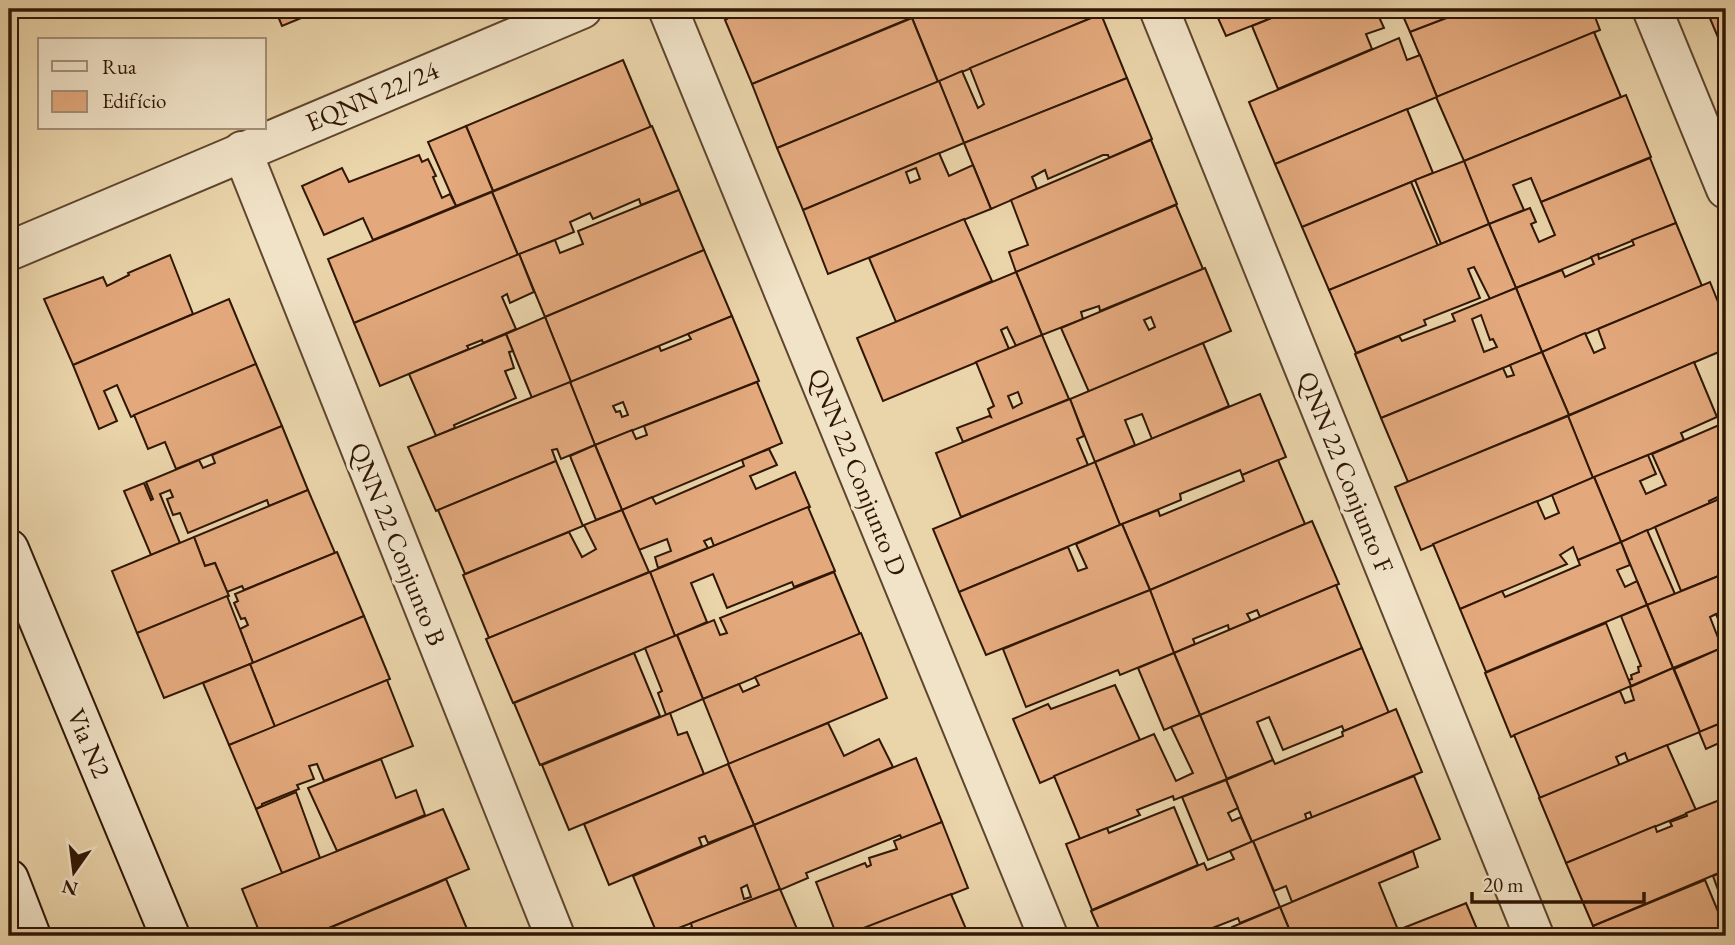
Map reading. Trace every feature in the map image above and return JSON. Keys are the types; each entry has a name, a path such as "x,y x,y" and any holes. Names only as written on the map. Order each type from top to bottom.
{"street":[{"name":"EQNN 22/24","path":"9,251 582,9"},
{"name":"QNN 22 Conjunto D","path":"667,9 1048,936"},
{"name":"QNN 22 Conjunto F","path":"1158,9 1534,936"},
{"path":"1652,9 1726,189"},
{"name":"QNN 22 Conjunto B","path":"242,151 555,936"},
{"name":"Via N2","path":"9,549 170,936"},
{"path":"9,879 31,936"}],"building":[{"path":"275,9 323,9 282,26"},
{"path":"723,9 910,9 913,17 752,84 725,20 727,19"},
{"path":"910,9 934,9 913,17"},
{"path":"934,9 1101,9 1103,13 938,82 912,18"},
{"path":"1214,9 1294,9 1226,36"},
{"path":"1294,9 1398,9 1379,17 1384,28 1366,34 1372,49 1278,89 1252,26"},
{"path":"1414,9 1470,9 1410,32 1403,16 1415,11"},
{"path":"1470,9 1592,9 1600,30 1437,97 1410,32"},
{"path":"1706,9 1726,9 1726,54 1725,54"},
{"path":"1101,14 1127,78 964,143 939,81 962,71 978,108 984,104 970,68"},
{"path":"912,18 938,82 777,148 752,84"},
{"path":"1594,32 1621,97 1464,161 1436,97"},
{"path":"1399,38 1407,60 1420,55 1437,97 1275,164 1249,102"},
{"path":"623,60 651,127 493,191 466,126"},
{"path":"1127,78 1152,139 1109,158 1108,155 1103,155 1048,179 1045,170 1032,177 1037,189 991,209 964,143"},
{"path":"939,81 964,143 803,210 777,148"},
{"path":"1626,95 1651,157 1541,202 1531,178 1513,185 1524,210 1489,224 1464,161"},
{"path":"1407,109 1433,173 1302,227 1275,164"},
{"path":"466,126 493,191 456,206 428,142"},
{"path":"652,126 679,190 641,205 639,199 593,219 590,213 570,222 574,232 518,255 492,192"},
{"path":"1151,140 1177,204 1016,272 1009,252 1028,245 1011,200"},
{"path":"939,153 949,176 973,165 991,209 828,274 803,210","holes":["916,168 920,179 910,183 906,172"]},
{"path":"419,155 422,162 428,159 442,198 450,194 456,206 373,240 363,218 324,235 302,186 342,168 349,182"},
{"path":"1650,158 1676,223 1516,288 1489,224 1530,208 1536,222 1531,224 1539,242 1555,235 1541,202"},
{"path":"1464,161 1489,224 1441,244 1415,180"},
{"path":"1411,182 1438,246 1329,290 1302,227"},
{"path":"679,190 704,250 545,317 519,254 555,240 560,253 583,244 578,231"},
{"path":"492,192 518,255 354,323 328,259"},
{"path":"1176,205 1203,269 1100,311 1099,306 1081,312 1083,319 1042,335 1016,272"},
{"path":"964,219 992,281 896,322 869,258"},
{"path":"1676,223 1702,286 1542,352 1516,288 1562,270 1565,277 1594,264 1591,257 1598,254 1599,259 1634,245 1632,240"},
{"path":"1489,224 1516,288 1490,299 1474,267 1468,269 1480,298 1424,320 1426,325 1356,353 1329,290"},
{"path":"704,250 732,316 571,382 545,317"},
{"path":"519,254 534,292 510,303 507,294 502,297 516,329 483,343 482,340 467,346 469,349 380,386 354,323"},
{"path":"170,255 193,314 73,365 44,299 103,277 107,286 129,275 128,273"},
{"path":"1205,268 1231,331 1089,392 1061,328","holes":["1151,317 1155,327 1149,330 1144,320"]},
{"path":"1016,272 1042,335 1016,346 1007,327 1001,330 1009,349 883,401 857,338"},
{"path":"1710,282 1726,322 1726,349 1569,415 1542,352 1585,333 1594,353 1605,348 1598,329"},
{"path":"1516,288 1542,352 1381,418 1355,354 1399,336 1402,341 1455,321 1452,314","holes":["1481,315 1490,340 1493,339 1497,347 1484,352 1472,319"]},
{"path":"229,299 256,364 131,417 117,385 104,391 117,421 99,429 73,365"},
{"path":"732,316 759,381 595,445 570,382 659,346 661,351 691,339 688,334","holes":["623,402 628,415 622,417 620,411 616,412 613,406"]},
{"path":"545,317 571,382 532,398 506,334"},
{"path":"506,334 513,351 509,352 514,368 505,371 516,398 454,425 455,428 436,436 409,374"},
{"path":"1042,335 1069,399 963,442 957,428 991,417 988,409 994,406 976,362","holes":["1018,392 1022,403 1013,408 1008,396"]},
{"path":"1203,343 1229,406 1152,439 1142,414 1125,420 1135,445 1095,462 1070,399"},
{"path":"1542,352 1569,415 1408,482 1381,418 1503,368 1507,377 1514,375 1510,365"},
{"path":"1694,362 1717,417 1681,433 1684,440 1593,478 1568,416"},
{"path":"256,364 282,426 176,469 165,442 148,449 134,415"},
{"path":"570,382 595,445 561,459 557,449 552,450 556,461 436,511 408,447"},
{"path":"757,382 782,443 622,510 595,445 632,430 636,439 647,435 644,426"},
{"path":"1260,394 1286,457 1242,475 1240,470 1180,494 1181,500 1120,525 1095,462"},
{"path":"1070,399 1084,436 1077,439 1088,465 961,517 936,453"},
{"path":"1568,416 1593,478 1421,550 1395,487"},
{"path":"1726,422 1726,493 1709,501 1710,503 1621,542 1594,477 1648,455 1656,474 1640,481 1646,494 1666,485 1652,454"},
{"path":"282,426 308,490 269,506 267,500 188,533 180,513 173,515 167,499 173,497 170,490 160,494 180,543 151,555 124,491 144,483 151,500 153,499 146,482 199,460 203,468 215,463 212,455"},
{"path":"595,445 622,510 596,520 570,456"},
{"path":"769,449 777,465 750,476 756,489 795,472 810,507 714,546 711,538 704,541 708,548 658,568 655,557 671,551 667,539 639,550 622,510 652,497 656,504 744,466 742,460"},
{"path":"1278,460 1305,524 1150,590 1122,524 1158,510 1160,516 1244,481 1242,475"},
{"path":"556,461 583,526 465,574 438,510"},
{"path":"1095,462 1120,525 959,592 933,529"},
{"path":"1594,477 1621,542 1578,560 1573,547 1560,555 1567,564 1460,609 1433,544 1537,501 1545,519 1559,513 1552,495"},
{"path":"308,490 335,553 244,590 242,586 227,592 215,563 205,566 194,537"},
{"path":"1726,496 1726,573 1681,591 1655,527"},
{"path":"808,507 835,571 794,587 792,582 727,608 713,574 691,583 707,622 675,636 650,572"},
{"path":"622,510 649,572 489,638 463,575 569,532 582,557 596,549 584,525"},
{"path":"1312,521 1339,584 1260,617 1257,610 1247,614 1251,621 1229,630 1228,625 1193,639 1195,644 1174,653 1150,590"},
{"path":"1122,524 1150,590 986,655 959,592 1068,547 1078,571 1087,568 1076,544"},
{"path":"1647,530 1675,594 1647,605 1621,542"},
{"path":"194,537 205,566 215,563 229,596 137,633 112,571"},
{"path":"1621,542 1630,565 1617,570 1625,587 1637,581 1647,605 1486,672 1460,609 1502,591 1505,597 1580,565 1578,560"},
{"path":"337,552 364,616 253,663 240,629 248,625 245,618 241,619 234,603 238,601 235,594"},
{"path":"650,572 675,636 513,703 486,639"},
{"path":"834,572 860,634 703,699 677,635 714,620 720,635 727,633 720,618"},
{"path":"1726,573 1726,639 1716,614 1710,617 1722,648 1673,668 1647,605"},
{"path":"1336,585 1362,648 1200,715 1174,653"},
{"path":"1150,590 1174,653 1120,675 1118,670 1026,707 1003,649"},
{"path":"227,596 253,663 164,698 137,633"},
{"path":"1647,605 1673,668 1631,686 1628,680 1632,679 1631,675 1639,672 1638,667 1641,666 1621,616"},
{"path":"364,616 390,679 275,727 250,664"},
{"path":"1606,623 1631,686 1511,737 1485,673"},
{"path":"861,633 887,698 729,764 703,699 739,684 743,692 759,685 755,677"},
{"path":"677,635 703,699 666,715 658,693 662,691 645,648"},
{"path":"1362,648 1389,713 1344,731 1342,726 1283,750 1269,717 1257,722 1273,760 1226,779 1200,715"},
{"path":"1719,649 1726,669 1726,674 1719,677 1726,695 1726,721 1700,732 1674,669"},
{"path":"634,653 660,716 540,765 514,703"},
{"path":"1174,653 1200,715 1164,730 1138,668"},
{"path":"250,664 275,727 229,745 203,683"},
{"path":"1673,668 1700,732 1628,761 1625,753 1616,757 1620,766 1540,798 1514,735 1620,691 1625,703 1634,700 1630,687"},
{"path":"387,680 413,746 324,781 317,764 309,766 314,779 297,785 299,789 256,809 229,745"},
{"path":"1115,685 1140,740 1040,783 1013,719 1048,704 1051,709"},
{"path":"1396,709 1422,772 1312,818 1310,812 1305,814 1307,820 1252,842 1226,780 1273,760 1275,764 1343,736 1342,732"},
{"path":"670,713 678,735 687,732 704,774 569,830 542,765"},
{"path":"1200,715 1227,779 1174,800 1173,796 1137,810 1140,815 1080,839 1054,776 1154,734 1176,781 1193,773 1171,727"},
{"path":"1726,721 1726,760 1719,743 1706,749 1699,732"},
{"path":"828,723 844,756 879,739 893,767 754,825 728,764"},
{"path":"1667,745 1696,810 1566,863 1539,798"},
{"path":"916,758 942,822 902,839 900,835 806,873 808,878 780,890 754,825"},
{"path":"381,759 396,798 416,790 425,815 337,851 308,788"},
{"path":"728,764 754,825 708,843 705,836 699,838 702,846 609,885 584,824"},
{"path":"1414,776 1440,839 1292,902 1286,886 1274,891 1253,841"},
{"path":"1226,780 1238,808 1228,813 1232,821 1241,817 1252,842 1208,860 1182,797"},
{"path":"296,792 320,858 282,873 256,809"},
{"path":"1725,798 1726,870 1593,926 1566,863 1655,826 1657,832 1672,826 1670,822 1687,816 1686,813"},
{"path":"1174,807 1198,865 1092,910 1066,844 1107,828 1109,833"},
{"path":"443,809 469,869 310,936 261,936 242,889"},
{"path":"942,822 968,888 846,936 837,936 816,882 865,863 867,867 871,865 869,858 897,849 894,841"},
{"path":"754,825 780,889 658,936 633,876","holes":["747,885 751,897 744,899 741,888"]},
{"path":"1253,841 1280,907 1240,923 1238,918 1192,936 1102,936 1091,911 1204,863 1207,870 1234,859 1230,851"},
{"path":"1413,851 1418,867 1379,883 1398,930 1383,936 1292,936 1280,907"},
{"path":"1726,870 1726,912 1713,876"},
{"path":"446,879 470,936 310,936 435,884"},
{"path":"1705,880 1726,926 1726,936 1597,936 1593,926"},
{"path":"780,889 800,936 668,936 692,927 691,923"},
{"path":"951,894 969,936 848,934"},
{"path":"1466,903 1480,936 1383,936 1464,904"},
{"path":"1280,907 1292,936 1236,936 1232,927"},
{"path":"504,930 507,936 487,936 491,934"}]}
